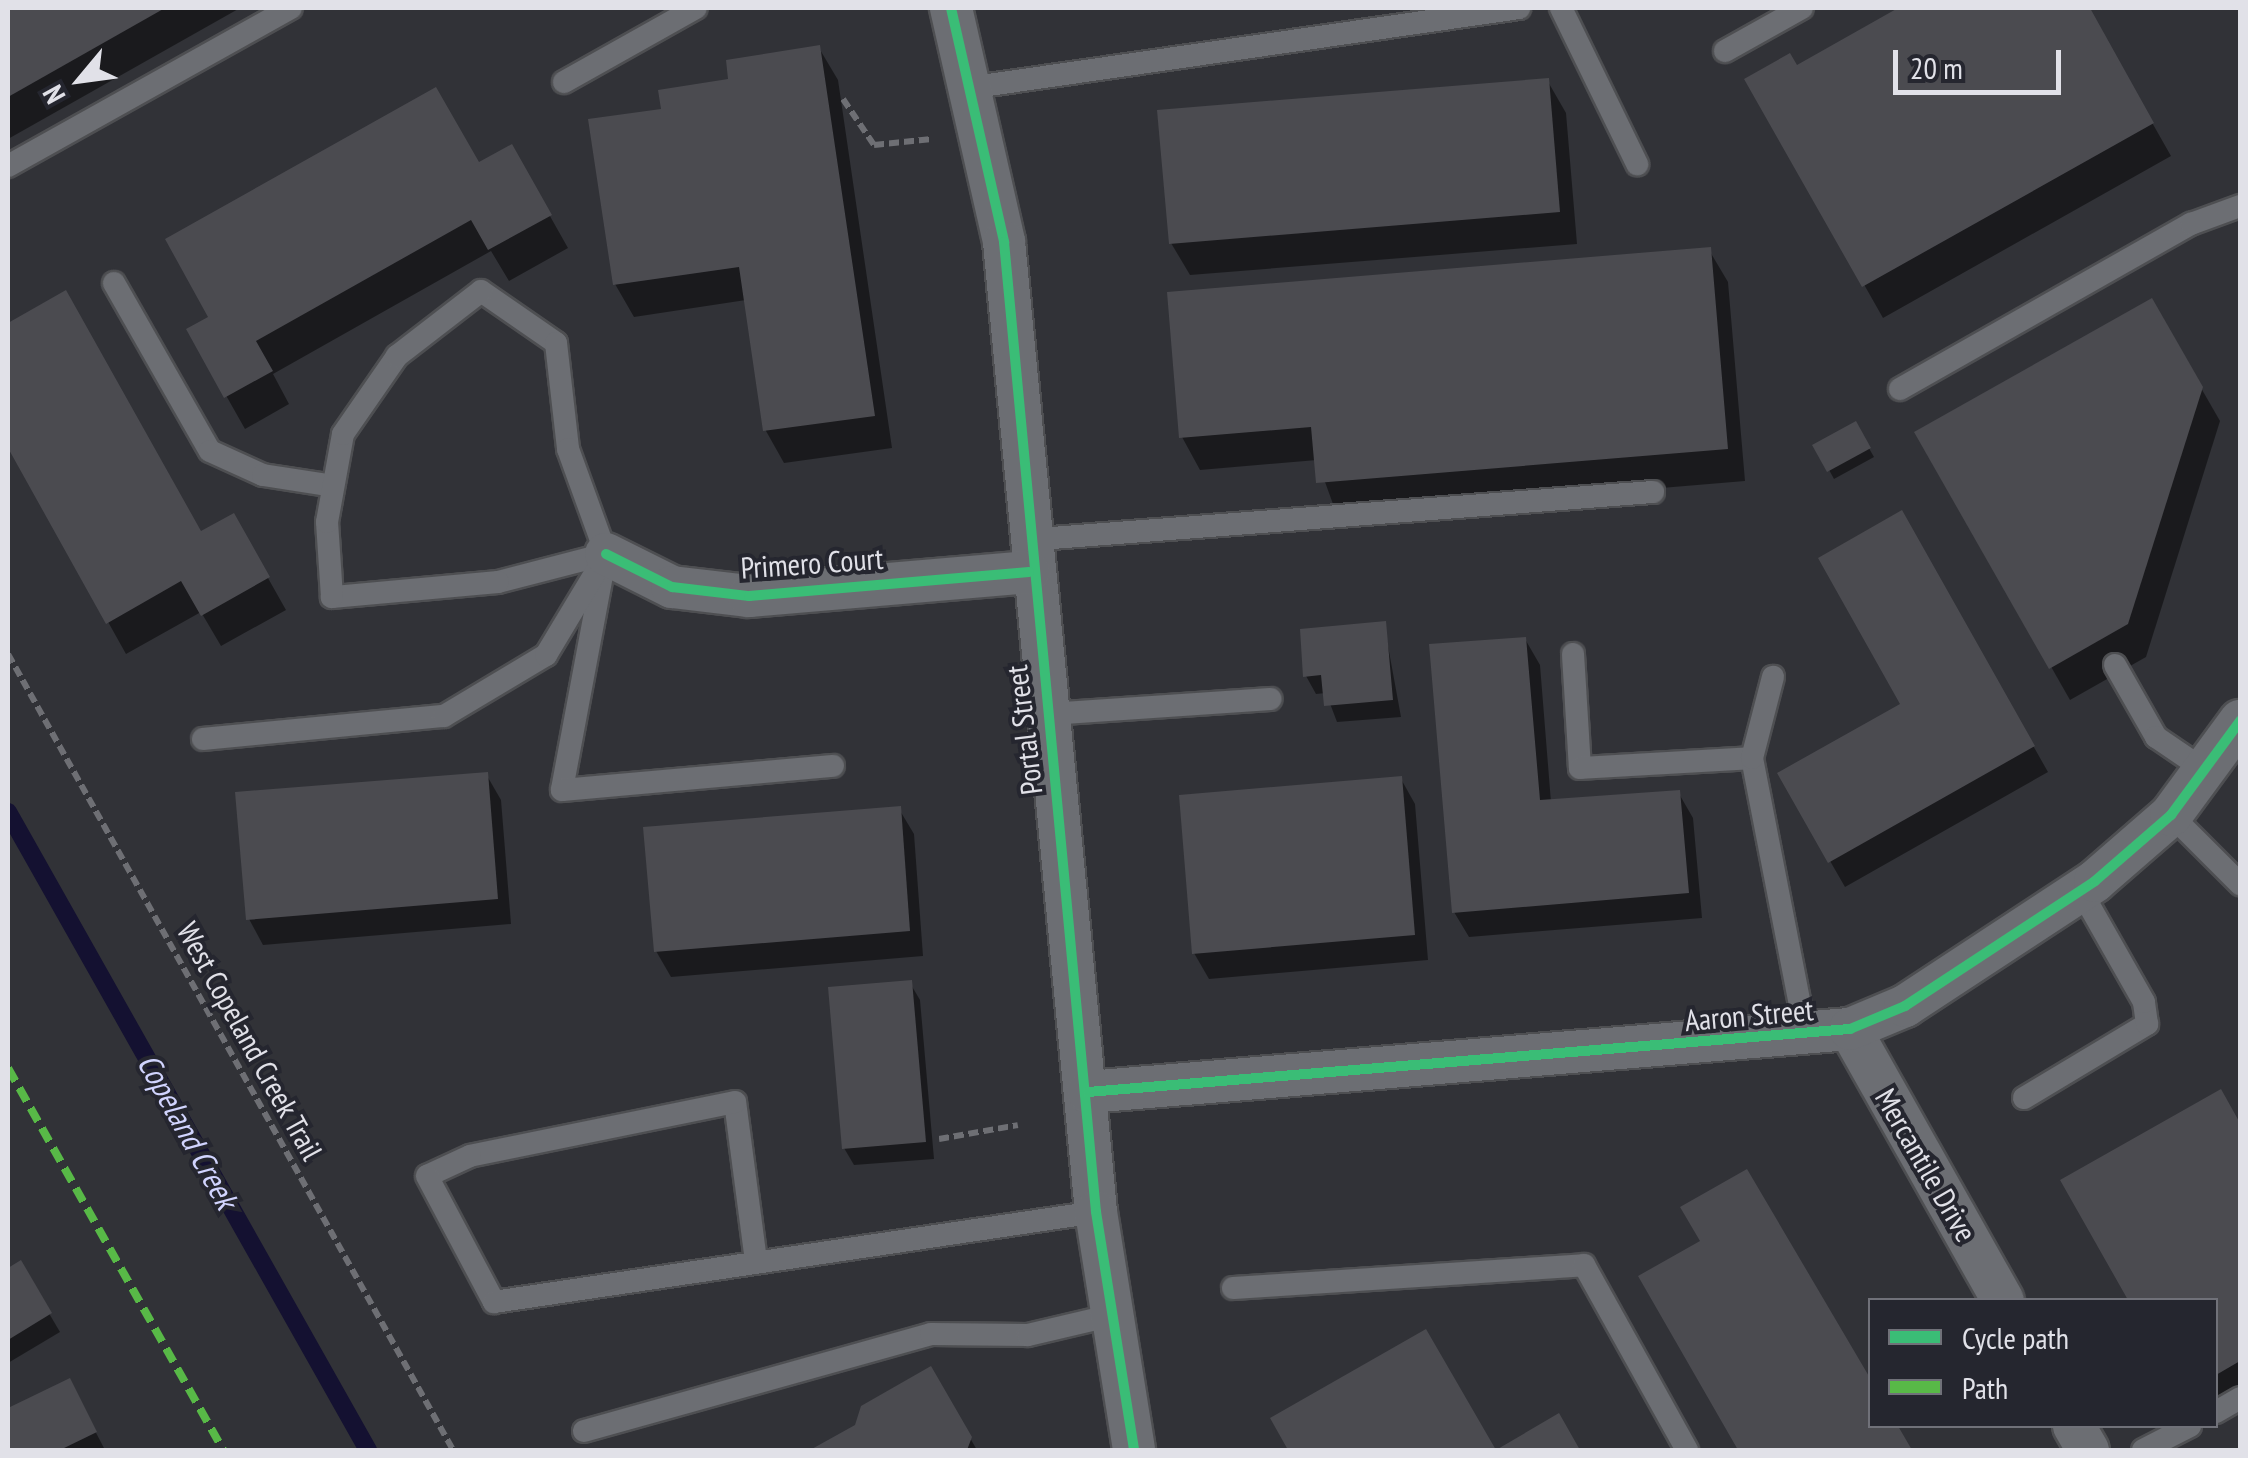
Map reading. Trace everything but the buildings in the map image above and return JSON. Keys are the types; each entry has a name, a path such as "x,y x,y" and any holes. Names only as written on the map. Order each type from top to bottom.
{"street":[{"name":"Portal Street","path":"951,8 975,87 1004,242 1028,556 1049,714 1088,1092 1096,1212 1109,1316 1134,1450"},
{"name":"Primero Court","path":"606,554 672,588 749,596 1028,556"},
{"name":"Aaron Street","path":"1088,1092 1806,1038 1850,1029 1905,1006 2080,891 2171,815 2209,773 2240,720"},
{"name":"Mercantile Drive","path":"1850,1029 2002,1298"},
{"path":"2075,1428 2088,1450"}],"lane":[{"path":"8,166 290,8"},
{"path":"564,82 696,8"},
{"path":"975,87 1518,8"},
{"path":"1562,8 1637,164"},
{"path":"1725,51 1802,8"},
{"path":"1900,390 2191,224 2240,206"},
{"path":"114,283 210,451 262,475 334,486"},
{"path":"606,554 498,582 332,597 334,486 343,434 397,356 481,291 556,343 568,449 606,554 562,790 833,766"},
{"path":"1028,556 1654,492"},
{"path":"204,738 444,716 546,656 606,554"},
{"path":"1573,654 1580,768 1752,758"},
{"path":"2114,666 2156,736 2209,773"},
{"path":"1773,677 1752,758 1806,1038"},
{"path":"1049,714 1270,699"},
{"path":"2171,815 2240,884"},
{"path":"2024,1098 2146,1024 2144,1002 2080,891"},
{"path":"756,1261 735,1102 470,1156 427,1176 494,1302 1096,1212"},
{"path":"1233,1288 1584,1265 1687,1450"},
{"path":"584,1431 931,1334 1028,1335 1109,1316"},
{"path":"2218,1411 2240,1398"},
{"path":"2143,1450 2186,1428"}],"path":[{"path":"843,99 858,134 874,145 933,139"},
{"path":"939,1139 1018,1125"}],"waterway":[{"name":"Copeland Creek","path":"8,812 368,1450"}],"marked path":[{"path":"8,1068 223,1450"}],"cycle path":[{"path":"951,8 1004,242 1096,1212 1134,1450"},
{"path":"606,554 672,587 749,596 1029,572"},
{"path":"1088,1092 1850,1029 1905,1006 2095,881 2171,815 2240,721"}]}
